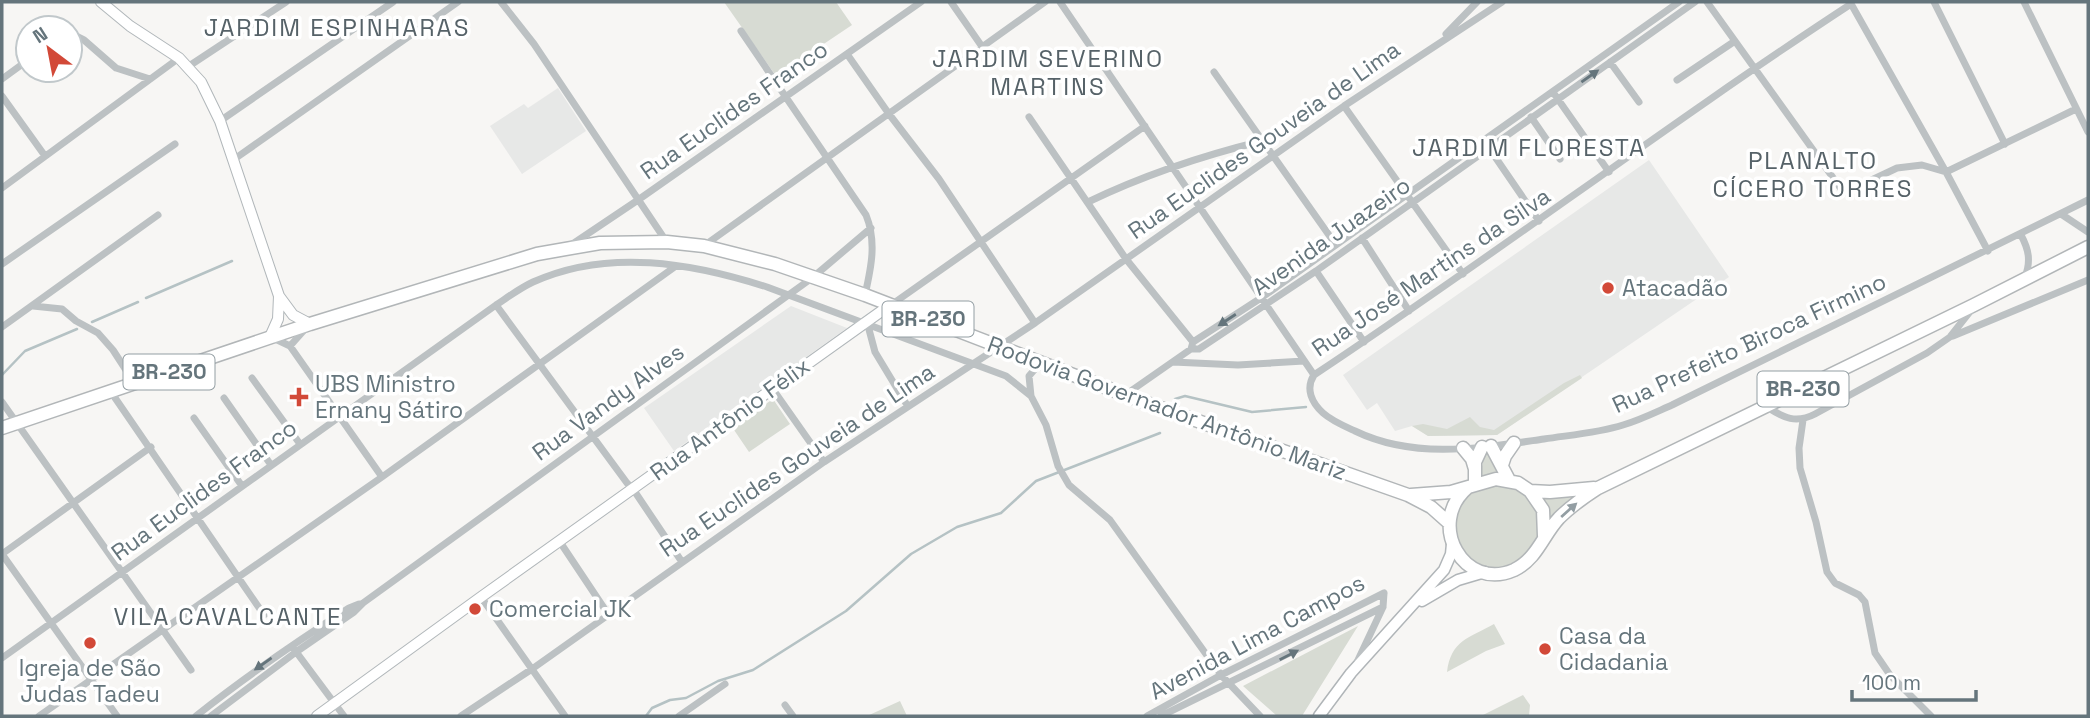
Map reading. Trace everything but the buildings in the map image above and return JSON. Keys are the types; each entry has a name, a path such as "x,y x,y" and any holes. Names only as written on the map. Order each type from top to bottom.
{"highway":[{"name":"Rodovia Governador Antônio Mariz","path":"2,428 270,337 493,267 567,247 620,241 667,242 704,246 775,264 865,295 1125,395 1408,495 1432,507 1449,523"},
{"name":"BR-230","path":"1485,572 1510,572 1525,564 1537,552 1544,536 1576,502 1598,488 2088,247"},
{"path":"1502,465 1514,443"},
{"path":"1485,572 1469,565 1452,544 1449,523 1454,503 1471,486 1475,461 1487,446 1502,465 1509,480"},
{"path":"1462,449 1472,459 1475,469"},
{"name":"Rodovia Governador Antônio Mariz","path":"1408,495 1439,494 1496,479 1509,480"},
{"name":"BR-230","path":"1509,480 1530,491 1598,488"},
{"path":"1530,491 1543,510 1544,536"}],"main road":[{"path":"101,2 130,26 179,58 201,82 220,121 286,319"},
{"name":"Rua Antônio Félix","path":"317,716 890,305"},
{"path":"286,319 310,324"},
{"path":"270,337 286,319"},
{"path":"1319,716 1351,673 1444,570 1452,544"},
{"path":"1406,613 1447,585 1485,572"}],"street":[{"path":"189,66 286,2"},
{"path":"220,121 393,2"},
{"path":"233,160 458,2"},
{"path":"500,2 534,44 667,242"},
{"name":"Rua Euclides Franco","path":"567,247 922,2"},
{"path":"951,2 983,48"},
{"path":"704,246 1045,2"},
{"name":"Rua Prefeito Biroca Firmino","path":"1060,2 1304,361 1312,378 1310,394 1320,410 1358,433 1383,443 1414,449 1462,449 1514,443 1611,428 1649,415 2088,200"},
{"path":"1433,47 1477,2"},
{"name":"Rua Euclides Gouveia de Lima","path":"461,716 907,405 1035,323 1344,106 1502,2"},
{"name":"Avenida Juazeiro","path":"1125,395 1679,2"},
{"name":"Avenida Juazeiro","path":"1192,345 1199,349 1316,271 1695,2"},
{"path":"1707,2 1844,193 1897,168 1922,165 1947,172 2076,109"},
{"path":"1934,2 2005,144"},
{"path":"2024,2 2088,132"},
{"path":"1850,3 1947,172 1988,251"},
{"name":"Rua José Martins da Silva","path":"1312,378 1850,3"},
{"path":"741,31 858,201 872,228 871,268 865,295"},
{"path":"84,41 116,68 150,79"},
{"path":"1677,80 1735,41"},
{"path":"847,54 939,179 1035,323"},
{"path":"2,188 179,58"},
{"path":"1610,62 1639,102"},
{"path":"1214,72 1336,245"},
{"path":"1552,90 1609,172"},
{"path":"2,96 45,156"},
{"path":"1344,106 1462,274"},
{"path":"1029,117 1126,259 1192,345"},
{"path":"1531,117 1560,159"},
{"name":"Rua Antônio Félix","path":"890,305 1145,125"},
{"path":"1088,202 1170,167 1262,141"},
{"path":"2,264 175,144"},
{"path":"1489,148 1539,221"},
{"path":"2061,214 2088,232"},
{"path":"2,327 158,215"},
{"name":"Rua Vandy Alves","path":"211,716 788,296 872,228"},
{"path":"2021,235 2029,255 2029,266 2024,279"},
{"path":"1362,238 1409,311"},
{"name":"Rua Euclides Franco","path":"2,658 496,305 533,282 608,261 677,266 739,278 974,363 1006,376 1031,396"},
{"path":"39,716 382,477 677,266"},
{"path":"1316,271 1364,342"},
{"path":"1767,407 1791,420 1803,420 1901,368 1950,337 2088,280"},
{"path":"496,305 538,365 633,489 682,562"},
{"path":"1950,337 1974,305"},
{"path":"31,306 62,309 98,334 113,350 135,384"},
{"path":"867,323 875,352 907,405"},
{"path":"290,346 310,324"},
{"path":"270,337 290,346 382,477"},
{"path":"1173,362 1238,365 1304,361"},
{"path":"1041,362 1029,376 1031,396 1046,425 1062,476 1077,493 1110,520 1221,675 1260,716"},
{"path":"252,378 300,444"},
{"path":"772,388 824,462"},
{"path":"111,392 264,615"},
{"path":"224,398 271,465"},
{"path":"2,402 191,670"},
{"path":"194,418 242,486"},
{"path":"1803,420 1799,448 1800,468 1827,572 1835,583 1859,595 1865,602 1874,653 1890,675 1931,716"},
{"path":"117,716 2,554 151,447"},
{"path":"560,542 608,614"},
{"name":"Avenida Lima Campos","path":"1147,716 1221,675 1384,593 1383,607 1229,685 1161,716"},
{"path":"481,597 565,716"},
{"name":"Rua Vandy Alves","path":"196,716 291,645 349,608 363,603"},
{"path":"1351,673 1366,647 1383,607"},
{"path":"1305,633 1310,644"},
{"path":"291,645 344,716"},
{"path":"1253,659 1259,670"},
{"path":"240,681 246,688"},
{"path":"679,716 725,684"},
{"path":"785,705 793,716"}],"shaded area":[{"path":"724,2 836,2 852,25 776,76"},
{"path":"558,88 586,131 522,174 490,126 524,104 528,108"},
{"name":"Atacadão","path":"1649,160 1729,277 1497,435 1428,436 1412,426 1395,431 1377,403 1367,410 1343,375"},
{"path":"791,306 847,328 674,451 644,408"},
{"path":"1580,375 1582,378 1497,435 1428,436 1412,426 1423,424 1447,429 1470,417 1480,427 1494,430"},
{"path":"773,399 790,424 749,452 732,427"},
{"path":"1487,453 1501,474 1480,478 1484,455"},
{"path":"1489,484 1505,484 1521,491 1532,502 1539,518 1536,542 1527,556 1505,568 1489,568 1473,561 1462,550 1455,534 1455,518 1462,502 1473,491"},
{"path":"1541,496 1575,496 1561,508 1551,522"},
{"path":"1494,624 1505,644 1447,672 1457,646"},
{"path":"1358,626 1302,716 1277,716 1243,686"},
{"path":"1523,695 1530,705 1529,716 1481,716"},
{"path":"900,701 907,716 867,716"}],"waterway":[{"path":"146,298 232,261"},
{"path":"92,322 138,302"},
{"path":"2,375 25,351 77,329"},
{"path":"1175,399 1185,396 1252,412 1306,407"},
{"path":"646,716 652,708 670,700 686,698 718,681 753,670 846,611 911,554 957,527 1001,513 1036,481 1160,433"}],"place":[{"name":"Atacadão","path":"1608,288"},
{"name":"UBS Ministro Ernany Sátiro","path":"299,397"},
{"name":"Comercial JK","path":"475,609"},
{"name":"Igreja de São Judas Tadeu","path":"90,643"},
{"name":"Casa da Cidadania","path":"1545,649"}],"district":[{"name":"JARDIM ESPINHARAS","path":"337,28"},
{"name":"JARDIM SEVERINO MARTINS","path":"1048,73"},
{"name":"JARDIM FLORESTA","path":"1529,148"},
{"name":"PLANALTO CÍCERO TORRES","path":"1813,175"},
{"name":"VILA CAVALCANTE","path":"228,617"}]}
